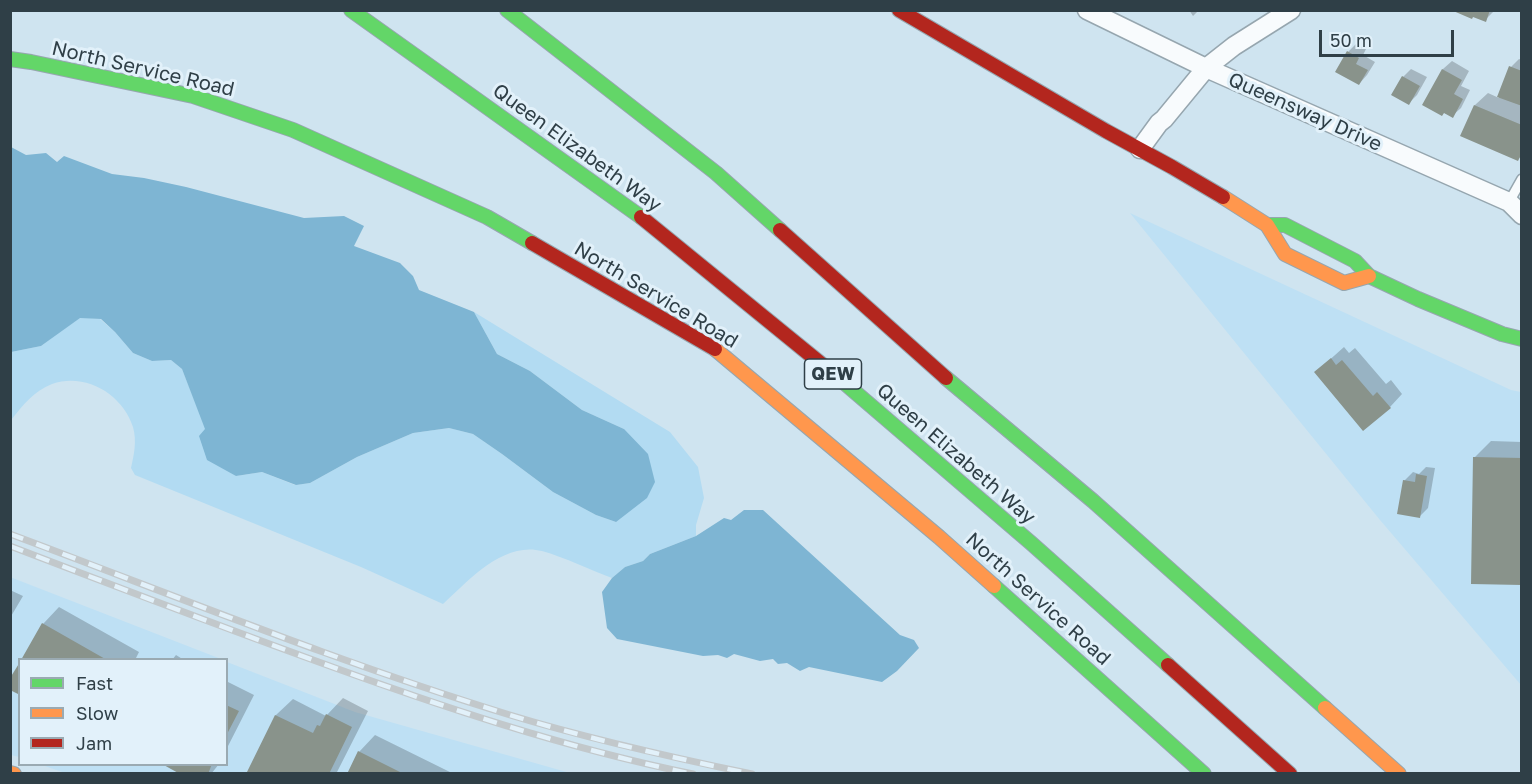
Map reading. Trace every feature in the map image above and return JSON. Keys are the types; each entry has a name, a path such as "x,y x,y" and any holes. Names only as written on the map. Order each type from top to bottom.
{"main road":[{"name":"Queen Elizabeth Way","path":"351,10 650,224 828,370 1013,528 1289,772"},
{"path":"507,10 716,173 917,353 1093,501 1396,771"},
{"path":"899,10 1096,125 1172,166 1267,225 1285,254 1344,283 1369,276"},
{"name":"North Service Road","path":"10,60 31,62 193,96 293,130 487,217 712,347 939,537 1204,774"},
{"path":"1267,225 1285,225 1354,261 1369,276 1439,308 1521,339"}],"street":[{"name":"Queensway Drive","path":"1087,10 1206,68 1515,208"},
{"path":"1140,149 1206,68 1234,46 1291,10"}],"lane":[{"path":"1515,208 1521,178"}],"shaded area":[{"path":"11,147 26,155 46,153 57,162 64,156 112,174 186,187 304,218 344,216 364,226 354,246 400,263 413,276 419,290 474,312 497,354 530,371 582,410 624,429 648,454 655,482 647,498 616,522 596,515 553,492 473,434 449,428 413,433 357,457 310,483 296,485 262,472 236,476 207,460 199,436 205,429 182,369 171,360 152,361 133,353 101,319 80,318 41,346 11,352"},
{"path":"1130,213 1511,390 1521,392 1521,685 1380,520"},
{"path":"474,312 670,432 698,467 704,498 696,525 696,536 650,554 643,561 625,567 612,578 542,551 528,549 514,552 487,565 443,604 361,567 135,475 131,468 135,448 133,427 121,405 102,389 78,381 52,384 29,399 11,420 11,352 41,346 80,317 100,319 133,353 152,361 171,360 182,369 206,429 236,476 262,472 295,485 310,483 357,457 413,433 449,428 473,434 553,492 596,515 616,522 624,429 582,410 530,371 497,354"},
{"path":"744,510 763,510 900,635 914,640 919,648 897,671 882,682 809,667 800,671 787,663 778,664 773,659 760,661 734,654 727,658 718,655 703,656 617,639 607,628 602,592 612,578 625,567 643,561 650,554 696,536 724,518 731,520"},
{"path":"10,577 218,658 18,658 18,757 11,755"},
{"path":"228,662 355,712 570,773 68,774 45,766 228,766"}],"building":[{"path":"1451,10 1490,10 1486,22"},
{"path":"1347,51 1359,58 1356,64 1368,70 1359,85 1335,72"},
{"path":"1509,66 1522,71 1522,106 1497,97"},
{"path":"1442,69 1462,80 1454,94 1463,99 1453,118 1444,113 1442,116 1422,105"},
{"path":"1402,76 1420,86 1409,105 1391,95"},
{"path":"1474,105 1522,125 1522,153 1518,161 1460,136"},
{"path":"1331,358 1336,365 1342,360 1373,396 1377,392 1391,408 1363,431 1314,372"},
{"path":"1473,457 1522,458 1522,585 1471,584"},
{"path":"1416,474 1427,476 1420,518 1397,514 1403,480 1415,482"},
{"path":"42,623 103,658 22,658"},
{"path":"18,665 18,694 10,690 10,678"},
{"path":"228,706 239,711 228,732"},
{"path":"326,714 352,727 329,774 246,774 275,715 313,733 317,725 320,726"},
{"path":"358,751 404,774 347,774"},
{"path":"166,766 211,766 208,774 180,774"}],"railway":[{"path":"10,534 196,605 447,695 570,732 752,774"},
{"path":"10,546 362,678 456,710 597,752 693,774"}],"traffic: fast":[{"path":"351,10 641,217"},
{"path":"507,10 716,173 780,230"},
{"path":"10,59 193,96 293,130 487,217 532,243"},
{"path":"1267,225 1285,225 1355,261 1369,276 1502,334 1522,339"},
{"path":"946,378 1093,501 1325,708"},
{"path":"841,380 1031,543 1168,665"},
{"path":"994,586 1204,774"}],"traffic: slow":[{"path":"1223,197 1267,225 1285,254 1344,283 1369,276"},
{"path":"715,349 994,586"},
{"path":"1325,708 1399,774"},
{"path":"10,773 14,774"}],"traffic: jam":[{"path":"899,10 1223,197"},
{"path":"641,217 841,380"},
{"path":"780,230 946,378"},
{"path":"532,243 715,349"},
{"path":"1168,665 1290,774"}]}
